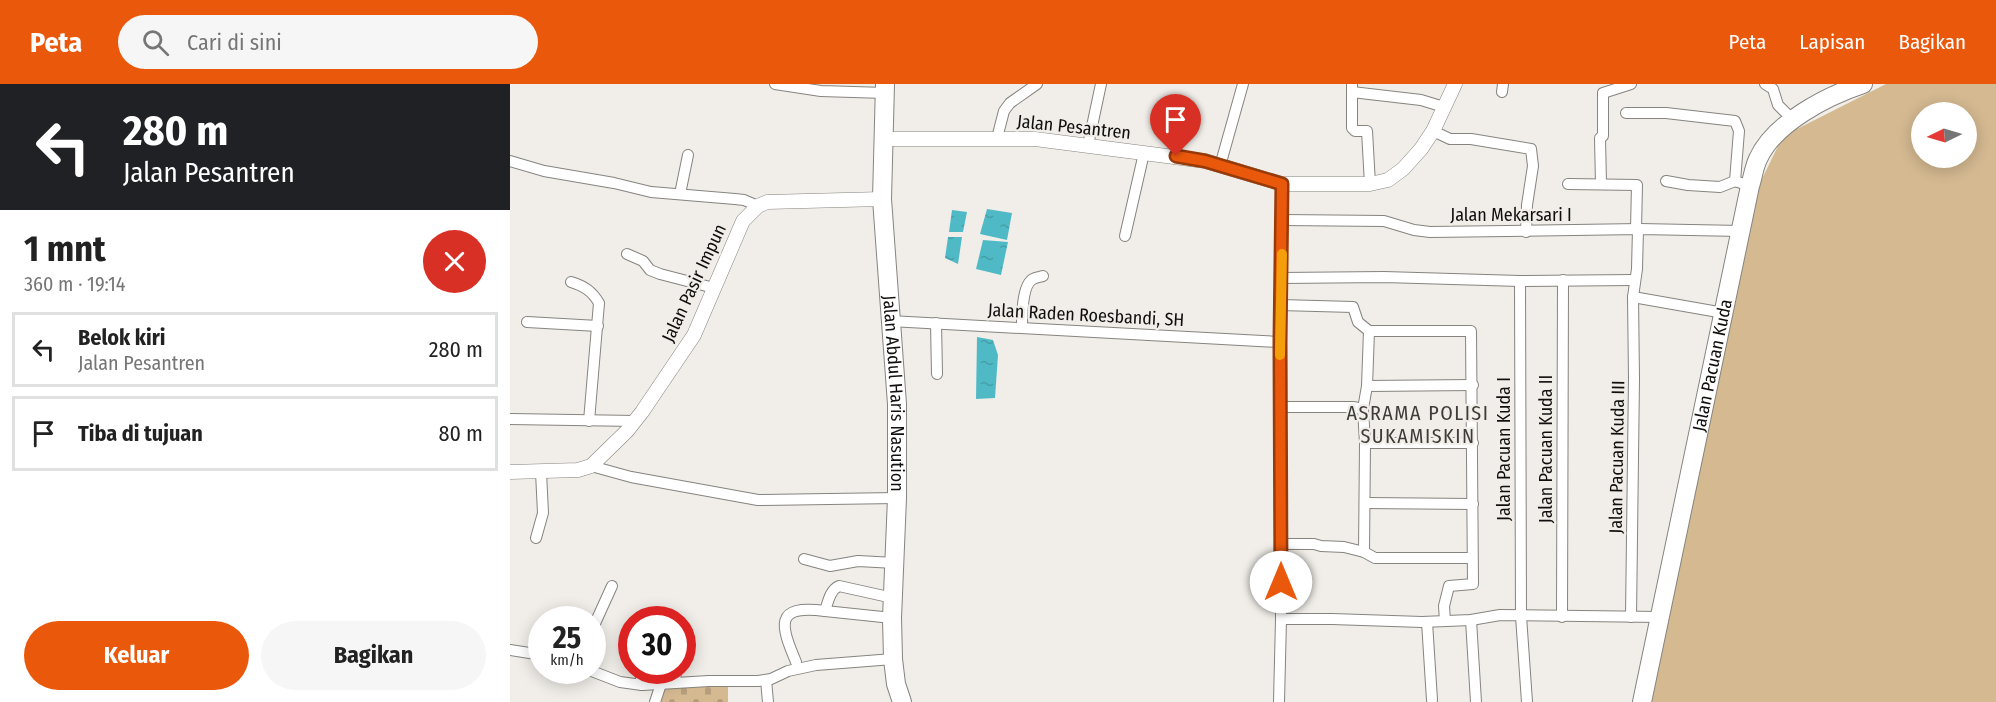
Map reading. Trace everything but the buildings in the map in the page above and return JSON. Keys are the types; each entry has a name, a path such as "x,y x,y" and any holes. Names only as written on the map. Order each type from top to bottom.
{"main road":[{"name":"Jalan Pacuan Kuda","path":"1642,702 1724,313 1742,183 1773,137 1793,120 1835,90 1863,84"},
{"name":"Jalan Abdul Haris Nasution","path":"885,89 882,199 897,404 893,659 896,684 902,702"}],"street":[{"path":"775,84 821,91 885,89"},
{"path":"997,138 1004,111 1010,103 1037,84"},
{"path":"1088,145 1101,84"},
{"path":"1220,166 1243,84"},
{"name":"Jalan Pesantren","path":"884,139 1035,139 1205,161 1282,184 1370,184 1388,180 1403,169 1421,149 1433,131 1455,84"},
{"path":"1569,184 1601,184 1600,138 1603,136 1603,93 1630,84"},
{"path":"1765,84 1773,89 1778,105 1793,120"},
{"path":"1370,184 1367,131 1355,131 1352,128 1352,88 1421,100 1444,107"},
{"path":"1626,113 1666,113 1735,121 1739,131 1742,183 1720,186 1688,185 1666,181"},
{"path":"1433,131 1450,139 1471,139 1531,149 1533,166 1527,205 1526,232"},
{"path":"1125,236 1144,153"},
{"path":"680,194 688,155"},
{"path":"510,161 544,171 651,192 735,198 758,206 767,202 882,199"},
{"path":"1279,702 1282,184"},
{"name":"Jalan Pacuan Kuda III","path":"1601,184 1636,185 1637,269 1633,297 1631,617"},
{"name":"Jalan Pasir Impun","path":"591,466 636,421 694,335 743,221 758,206"},
{"name":"Jalan Mekarsari I","path":"1282,220 1384,221 1430,232 1637,229 1736,231"},
{"path":"627,254 644,261 651,270 660,274 714,288"},
{"path":"1022,328 1027,285 1032,279 1043,276"},
{"path":"1281,278 1635,280"},
{"name":"Jalan Pacuan Kuda II","path":"1562,617 1563,280"},
{"name":"Jalan Pacuan Kuda I","path":"1520,281 1521,616 1527,702"},
{"path":"571,282 579,284 594,295 599,303 589,421"},
{"path":"1633,297 1724,313"},
{"path":"1280,305 1353,307 1358,322 1369,331 1471,331 1473,584 1449,586 1444,606 1444,621"},
{"name":"Jalan Raden Roesbandi, SH","path":"890,321 1280,342"},
{"path":"527,322 598,326"},
{"path":"936,323 937,374"},
{"path":"1364,552 1363,409 1367,386 1369,331"},
{"path":"1367,386 1473,385"},
{"path":"1280,407 1363,409"},
{"path":"510,419 636,421"},
{"path":"1365,443 1473,443"},
{"path":"510,471 578,470 591,466 631,477 758,500 897,498"},
{"path":"536,538 543,513 541,472"},
{"path":"1365,503 1473,504"},
{"path":"1281,544 1344,547 1364,552 1375,558 1472,558"},
{"path":"804,560 830,566 849,561 895,563"},
{"path":"603,606 612,586"},
{"path":"825,611 830,596 839,586 893,598"},
{"path":"796,662 783,625 786,618 796,610 809,609 892,618"},
{"path":"1281,620 1427,622 1472,620 1500,615 1660,617"},
{"path":"1472,620 1476,702"},
{"path":"1427,622 1432,700"},
{"path":"510,650 528,653"},
{"path":"696,682 766,680 788,671 816,665 893,659"},
{"path":"606,677 620,682 642,685 661,684 655,702"},
{"path":"766,680 768,702"}],"green space":[{"path":"1886,84 1996,84 1996,702 1650,702 1758,187 1783,136"},
{"path":"728,685 728,702 658,702 662,688"}],"water":[{"path":"987,209 1012,213 1007,240 980,234"},
{"path":"952,210 967,212 963,232 949,232"},
{"path":"948,237 962,237 958,264 945,258"},
{"path":"983,240 1008,242 1001,275 976,269"},
{"path":"977,337 993,340 998,355 995,398 976,399"}],"slow traffic":[{"path":"1280,355 1282,254"}],"district":[{"name":"ASRAMA POLISI SUKAMISKIN","path":"1418,424"}],"route":[{"path":"1176,156 1205,161 1282,184 1281,582"}]}
